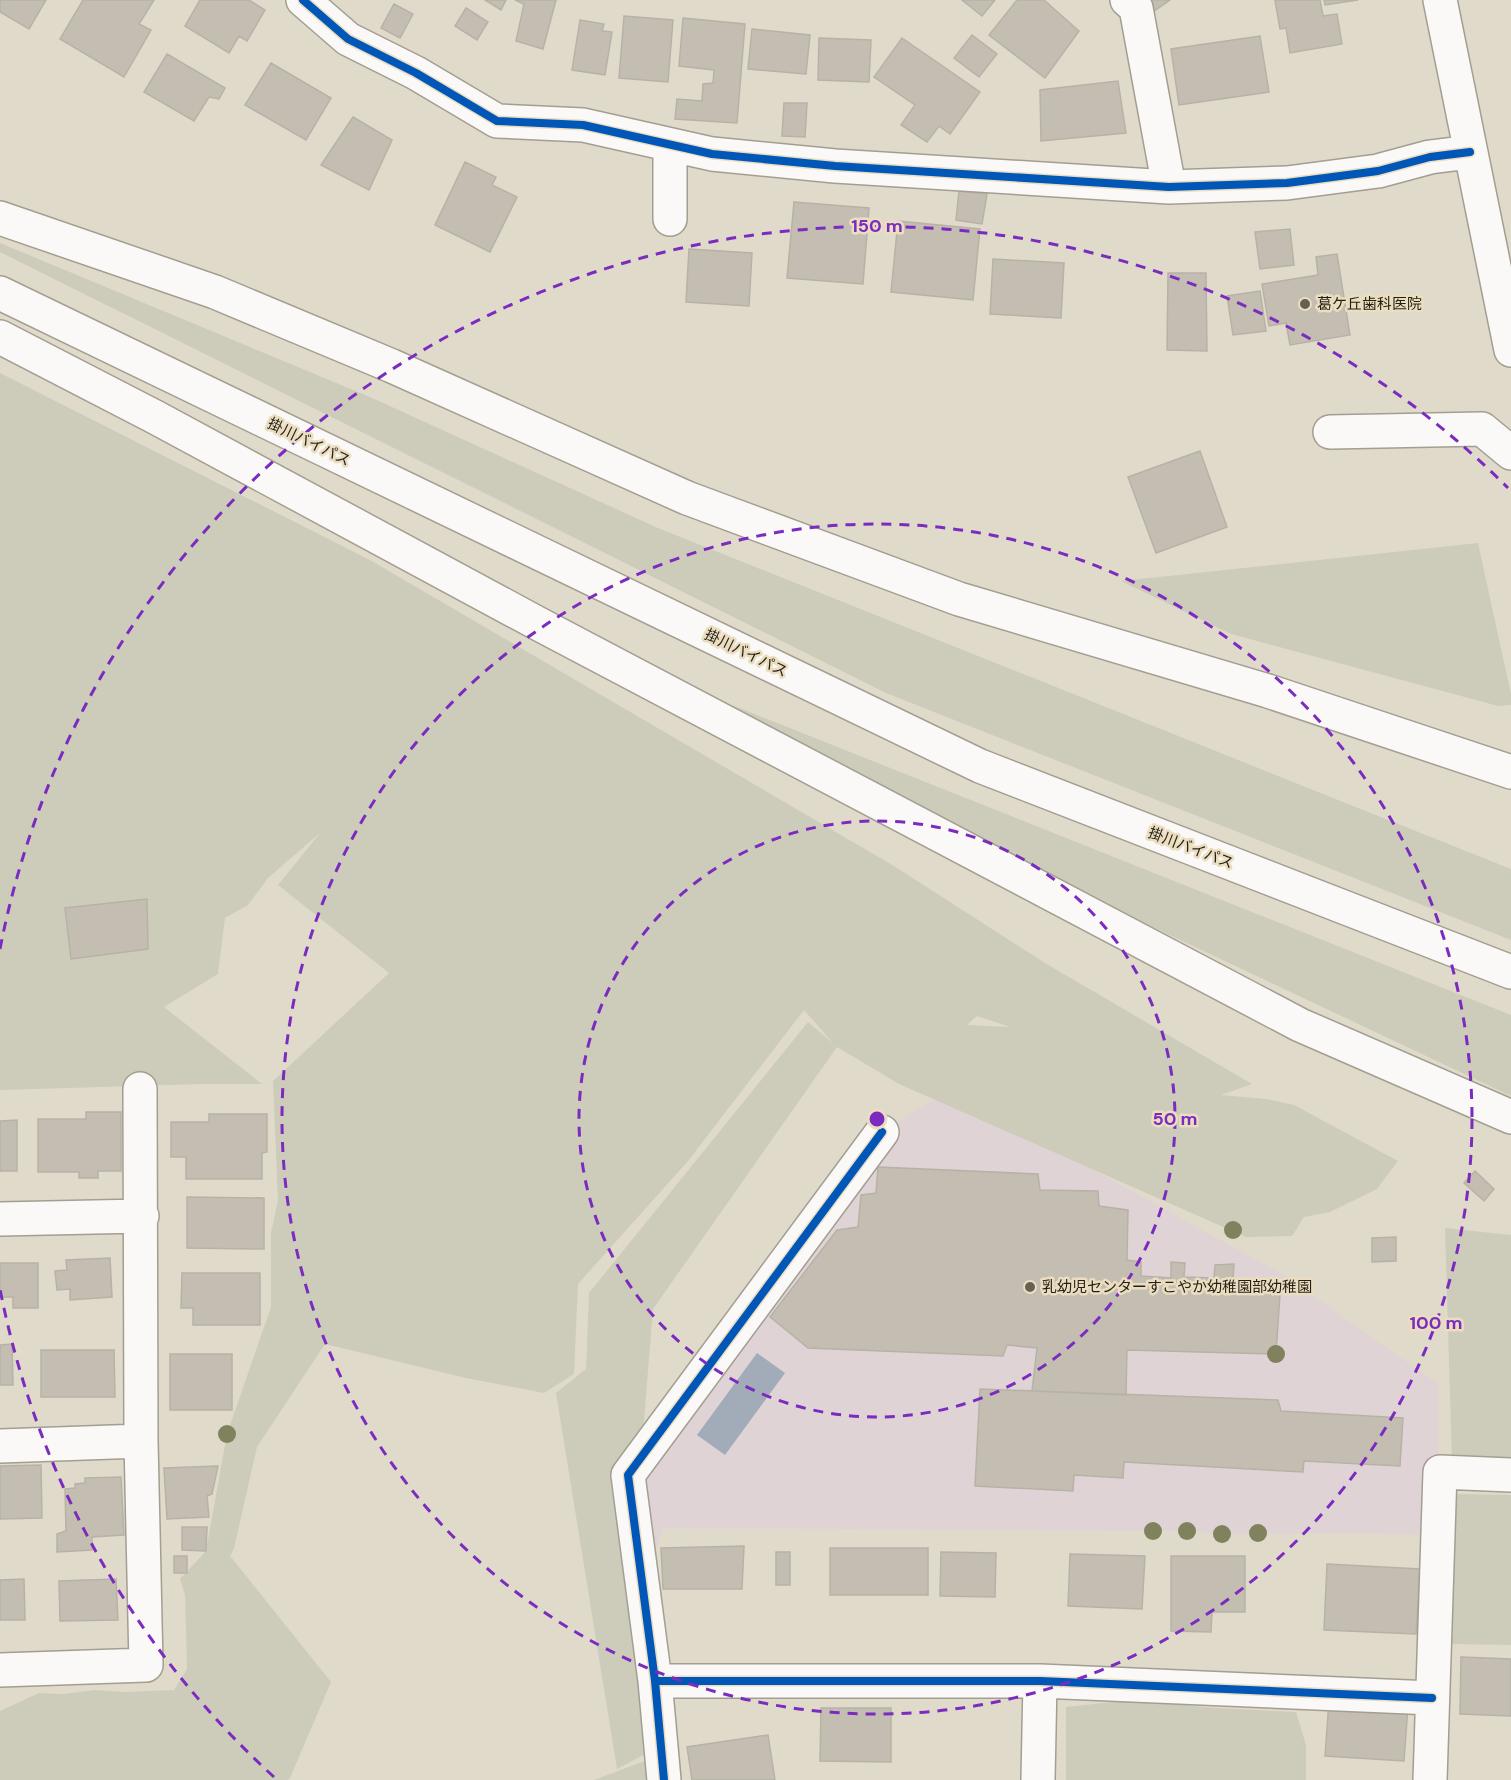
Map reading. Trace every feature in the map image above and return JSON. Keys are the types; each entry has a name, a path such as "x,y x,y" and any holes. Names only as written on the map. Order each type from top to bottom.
{"main road":[{"path":"303,0 348,39 416,73 497,121 583,125 712,154 835,166 1168,187 1287,183 1378,171 1430,157 1470,152"},
{"path":"1128,0 1136,8 1168,187"},
{"path":"1440,0 1511,350"},
{"path":"670,145 670,219"},
{"path":"0,218 214,292 392,366 687,498 959,599 1268,691 1511,772"},
{"name":"掛川バイパス","path":"0,293 980,766 1511,972"},
{"path":"0,337 1300,1025 1511,1117"},
{"path":"1330,432 1482,429 1511,453"},
{"path":"0,1670 146,1665 141,1442 140,1089"},
{"path":"664,1780 655,1680 628,1475 882,1132"},
{"path":"0,1219 142,1216"},
{"path":"0,1446 141,1442"},
{"path":"1430,1780 1440,1472 1511,1474"},
{"path":"655,1680 1040,1680 1432,1698"},
{"path":"1038,1780 1040,1680"}],"shaded area":[{"path":"0,243 370,397 658,528 1511,869 1511,940 886,693 0,252"},
{"path":"0,373 370,560 894,866 1045,963 1252,1084 1221,1095 1266,1099 1294,1105 1398,1161 1377,1189 1330,1212 1304,1217 1292,1236 1246,1237 899,1084 837,1047 653,1309 643,1433 653,1750 617,1769 556,1393 586,1369 589,1293 808,1022 833,1043 804,1010 688,1161 578,1284 574,1374 544,1393 466,1378 325,1344 257,1447 234,1548 229,1559 231,1557 331,1682 288,1780 0,1780 0,1711 39,1693 174,1690 187,1669 185,1595 180,1579 206,1551 227,1434 271,1307 271,1233 278,1200 273,1081 389,973 278,885 320,833 268,878 248,905 225,918 218,974 164,1007 262,1084 0,1090","holes":["977,1016 1010,1027 967,1025"]},
{"path":"1478,543 1511,694 1511,705 1498,706 1231,634 1121,581"},
{"path":"732,705 1511,1015 1511,1096 981,846"},
{"path":"948,1090 1282,1274 1438,1384 1438,1536 1371,1533 1222,1534 1187,1531 663,1528 643,1588 630,1488 882,1132"},
{"path":"1445,1228 1511,1235 1511,1465 1452,1462"},
{"path":"757,1353 785,1373 725,1455 697,1435"},
{"path":"1455,1494 1511,1495 1511,1645 1451,1644"},
{"path":"1132,1700 1215,1708 1296,1712 1306,1745 1306,1780 1066,1780 1066,1707"},
{"path":"650,1759 649,1780 594,1780"}],"building":[{"path":"0,0 46,0 29,29 0,12"},
{"path":"83,0 154,0 139,24 151,30 124,77 60,39"},
{"path":"200,0 249,0 265,10 247,41 239,36 229,53 185,26"},
{"path":"485,0 506,0 501,10"},
{"path":"515,0 556,0 543,49 516,41 524,4"},
{"path":"962,0 995,0 982,16"},
{"path":"1017,0 1044,0 1079,31 1045,78 989,35"},
{"path":"1140,0 1170,0 1150,14"},
{"path":"1275,0 1320,0 1323,16 1337,14 1342,44 1290,53 1286,28 1280,29"},
{"path":"1324,0 1358,0 1325,5"},
{"path":"394,4 413,14 400,38 381,28"},
{"path":"466,8 488,22 477,40 455,26"},
{"path":"624,16 673,20 668,82 619,78"},
{"path":"683,18 745,24 737,123 675,119 677,99 702,101 703,84 713,83 714,70 679,66"},
{"path":"580,20 604,24 602,31 612,32 605,75 572,70"},
{"path":"752,29 810,35 806,74 748,69"},
{"path":"972,35 997,54 979,77 954,58"},
{"path":"1260,36 1269,92 1179,105 1171,49"},
{"path":"819,38 871,40 869,82 818,80"},
{"path":"902,38 980,92 950,134 939,126 927,142 901,125 915,105 874,77"},
{"path":"167,54 225,88 219,99 209,97 194,121 144,92"},
{"path":"271,63 331,98 306,140 245,105"},
{"path":"1118,81 1126,133 1041,141 1040,90"},
{"path":"784,103 807,103 805,137 782,136"},
{"path":"353,117 392,140 369,190 321,165"},
{"path":"465,162 496,177 492,185 517,197 490,252 435,225"},
{"path":"959,191 987,194 982,224 956,220"},
{"path":"794,202 869,208 863,284 787,278"},
{"path":"898,221 980,229 973,300 891,292"},
{"path":"1290,229 1294,265 1260,269 1255,232"},
{"path":"689,249 752,253 749,306 686,302"},
{"name":"葛ケ丘歯科医院","path":"1337,254 1350,335 1290,345 1286,323 1269,326 1262,284 1318,275 1316,257"},
{"path":"993,259 1064,263 1061,318 990,314"},
{"path":"1168,273 1206,273 1207,351 1167,350"},
{"path":"1260,291 1266,331 1233,335 1227,296"},
{"path":"1200,451 1227,527 1156,553 1128,477"},
{"path":"147,899 148,949 71,959 65,908"},
{"path":"86,1112 121,1112 121,1171 98,1171 98,1178 79,1178 79,1172 38,1172 38,1119 86,1119"},
{"path":"209,1114 267,1114 267,1152 262,1153 262,1179 186,1179 186,1157 171,1157 171,1122 209,1122"},
{"path":"17,1120 17,1171 0,1171 0,1121"},
{"name":"乳幼児センターすこやか幼稚園部幼稚園","path":"878,1167 1038,1174 1040,1190 1098,1191 1099,1206 1128,1210 1127,1260 1141,1262 1141,1276 1171,1278 1171,1262 1185,1263 1184,1277 1214,1278 1215,1265 1234,1264 1233,1280 1266,1281 1266,1292 1280,1294 1276,1354 1127,1350 1126,1395 1032,1391 1037,1348 1007,1345 1003,1356 808,1348 770,1317 837,1230 858,1227 861,1195 876,1193"},
{"path":"1475,1171 1494,1189 1484,1201 1464,1183"},
{"path":"187,1197 264,1198 264,1249 187,1248"},
{"path":"1396,1237 1396,1261 1372,1262 1372,1238"},
{"path":"110,1258 112,1297 70,1300 70,1289 57,1290 55,1271 67,1270 66,1260"},
{"path":"0,1263 38,1263 38,1308 13,1308 13,1297 0,1297"},
{"path":"182,1273 260,1273 260,1325 193,1325 193,1308 181,1308"},
{"path":"12,1344 13,1385 0,1385 0,1345"},
{"path":"41,1350 114,1350 115,1397 41,1397"},
{"path":"170,1354 232,1354 232,1410 170,1410"},
{"path":"980,1389 1278,1400 1281,1411 1403,1418 1400,1466 1304,1461 1303,1472 1124,1462 1123,1478 1074,1475 1073,1491 975,1486"},
{"path":"41,1465 42,1518 0,1519 0,1466"},
{"path":"218,1466 212,1494 207,1496 209,1517 167,1519 164,1468"},
{"path":"121,1477 124,1535 92,1537 92,1550 57,1552 57,1534 66,1531 65,1489 75,1488 75,1484 85,1483 85,1478"},
{"path":"182,1527 207,1527 206,1551 182,1550"},
{"path":"744,1546 742,1589 663,1589 661,1548"},
{"path":"830,1548 928,1548 928,1595 830,1595"},
{"path":"776,1552 790,1552 790,1585 776,1585"},
{"path":"941,1552 996,1553 995,1597 940,1596"},
{"path":"1070,1554 1145,1556 1142,1609 1068,1606"},
{"path":"174,1556 187,1556 187,1573 174,1573"},
{"path":"1171,1556 1245,1556 1245,1612 1212,1612 1211,1632 1171,1631"},
{"path":"1327,1564 1420,1569 1416,1634 1324,1630"},
{"path":"24,1579 25,1620 0,1620 0,1580"},
{"path":"116,1579 118,1620 60,1621 59,1581"},
{"path":"1461,1657 1511,1659 1511,1716 1460,1714"},
{"path":"1329,1701 1408,1706 1404,1761 1325,1756"},
{"path":"821,1708 891,1708 891,1762 820,1761"},
{"path":"768,1735 775,1780 692,1780 687,1747"}],"cycle path":[{"path":"303,0 348,39 416,73 497,121 583,125 712,154 835,166 1169,187 1287,183 1378,171 1430,157 1470,152"},
{"path":"664,1780 655,1681 628,1475 882,1132"},
{"path":"655,1681 1040,1681 1432,1698"}],"place":[{"name":"葛ケ丘歯科医院","path":"1305,304"},
{"name":"乳幼児センターすこやか幼稚園部幼稚園","path":"1030,1287"}]}
